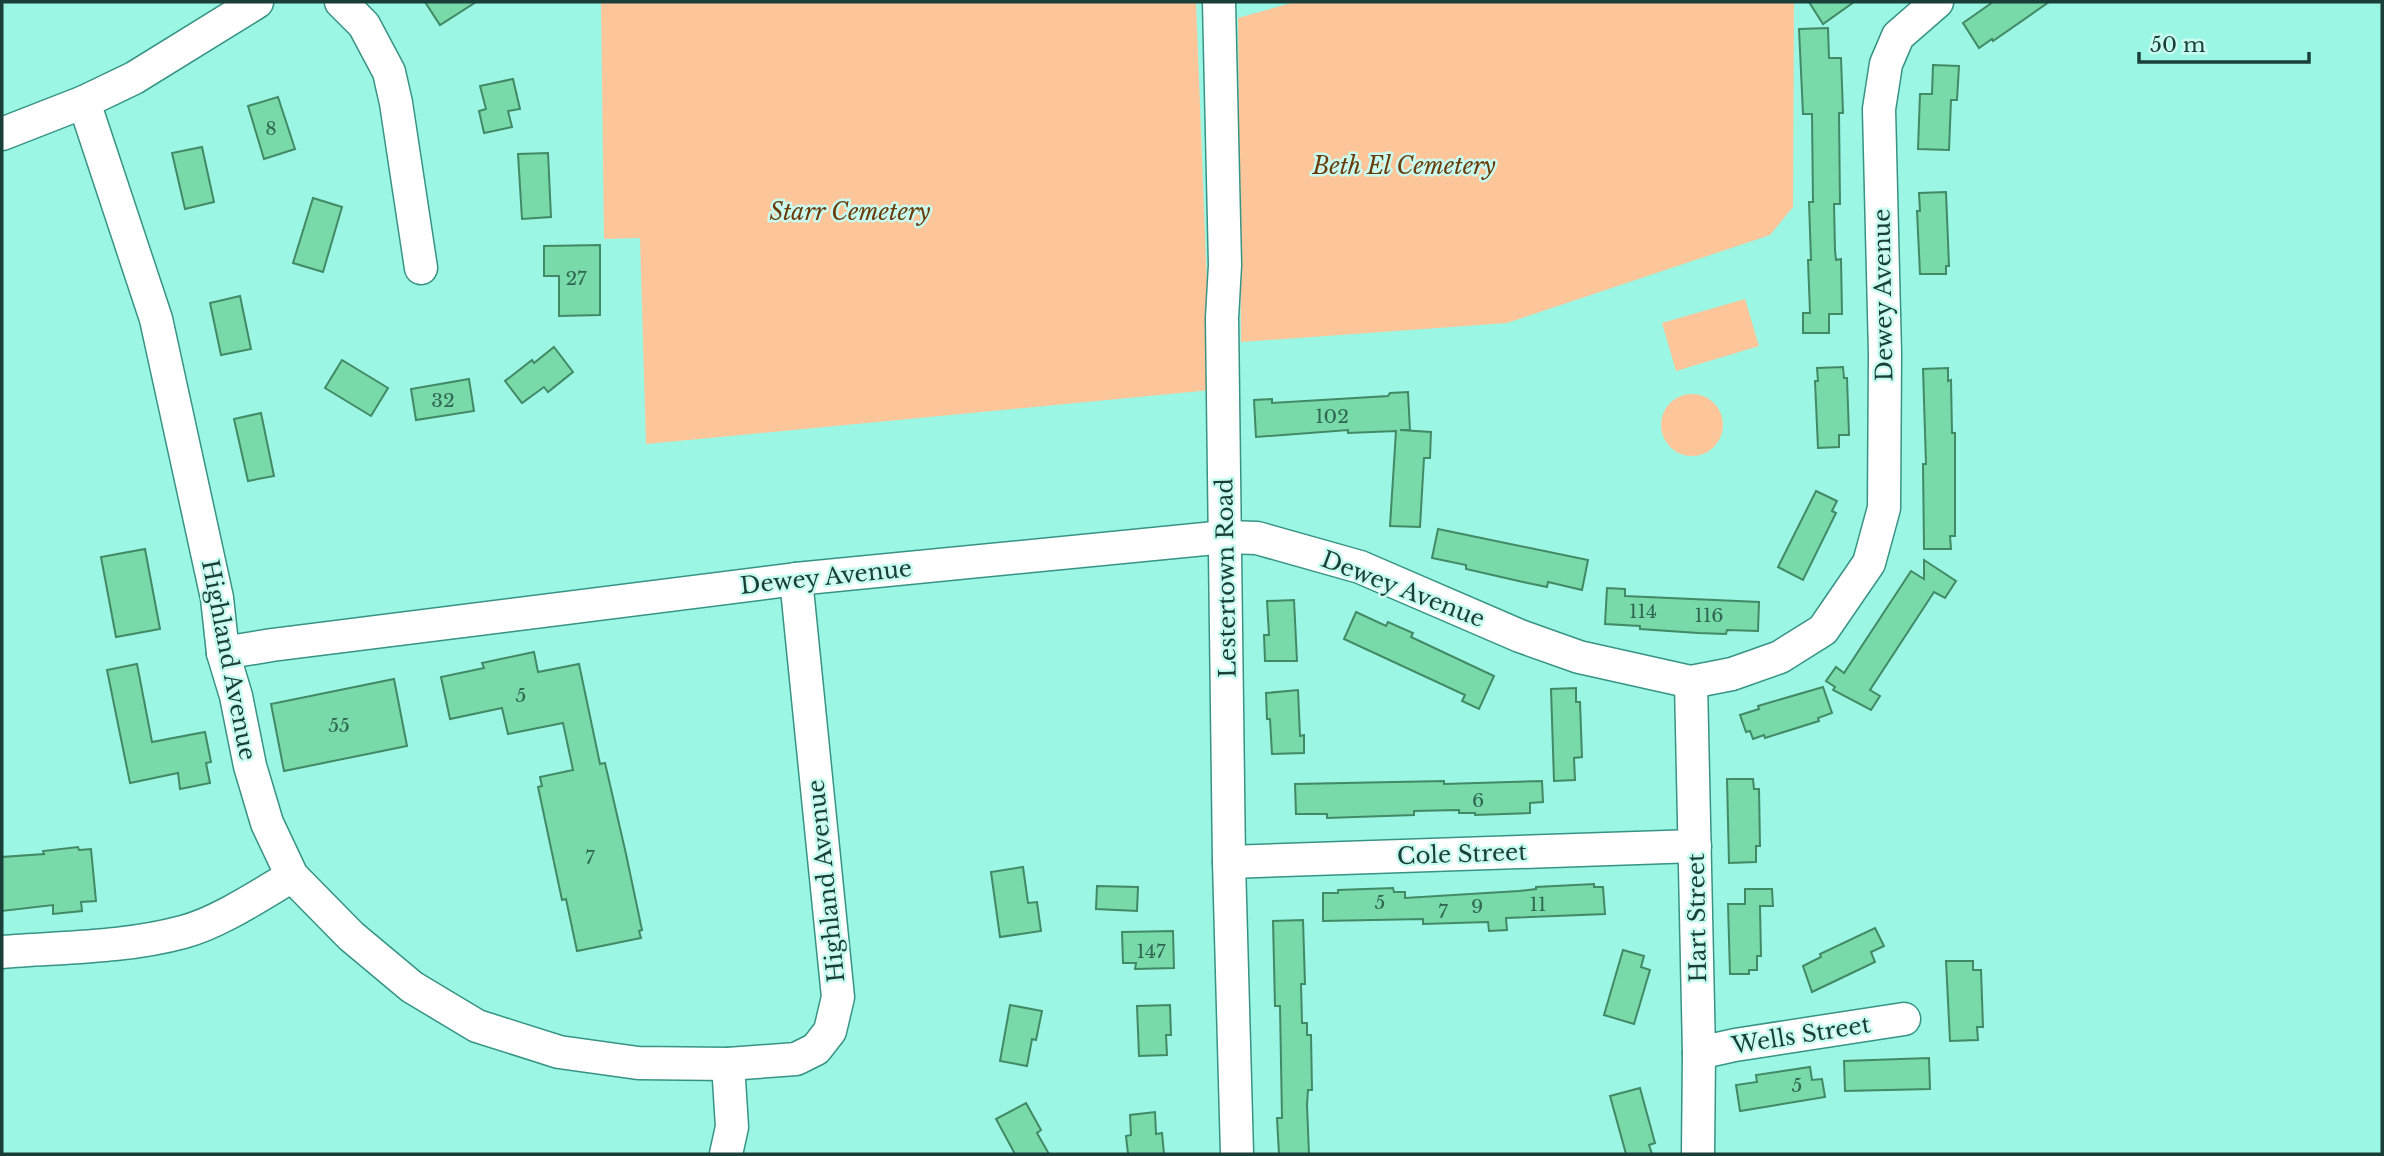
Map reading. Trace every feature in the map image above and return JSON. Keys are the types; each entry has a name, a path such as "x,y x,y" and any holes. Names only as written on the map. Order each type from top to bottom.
{"street":[{"path":"2,134 84,103 134,78 257,2"},
{"path":"341,2 364,24 389,72 421,268"},
{"name":"Lestertown Road","path":"1219,2 1225,265 1222,318 1229,862 1237,1154"},
{"name":"Dewey Avenue","path":"223,653 796,579 1225,537 1257,538 1360,567 1520,636 1579,657 1691,682 1732,674 1780,657 1823,631 1869,563 1884,508 1885,354 1879,109 1885,64 1898,36 1937,2"},
{"name":"Highland Avenue","path":"84,103 156,319 217,598 223,653 236,696 250,766 267,823 292,876 351,936 412,987 477,1026 559,1052 638,1063 728,1064 796,1059 816,1049 830,1031 838,997 796,579"},
{"name":"Hart Street","path":"1691,682 1699,1053 1698,1154"},
{"name":"Cole Street","path":"1229,862 1695,846"},
{"path":"2,952 124,943 184,932 242,906 292,876"},
{"name":"Wells Street","path":"1699,1053 1904,1019"},
{"path":"726,1154 732,1128 728,1064"}],"green space":[{"name":"Starr Cemetery","path":"601,2 1196,2 1211,390 646,444 640,238 604,239"},
{"name":"Beth El Cemetery","path":"1295,2 1794,2 1793,207 1770,235 1507,323 1241,342 1238,18"},
{"path":"1745,299 1759,346 1676,371 1662,323"},
{"path":"1692,394 1714,403 1723,425 1714,447 1692,456 1670,447 1661,425 1670,403"}],"building":[{"path":"425,2 476,2 440,25"},
{"path":"1809,2 1854,2 1823,24"},
{"path":"1993,2 2049,2 1979,48 1963,23"},
{"path":"1828,28 1829,58 1841,58 1843,113 1839,113 1840,204 1834,204 1836,260 1841,259 1842,314 1829,314 1829,333 1803,333 1803,313 1810,313 1808,260 1811,260 1809,202 1813,202 1812,114 1803,114 1799,29"},
{"path":"1933,65 1959,66 1957,100 1951,100 1949,150 1918,149 1920,94 1932,94"},
{"path":"513,79 520,109 508,111 512,127 484,133 479,111 486,109 480,86"},
{"path":"278,97 295,149 264,159 248,106"},
{"path":"202,147 214,202 185,209 172,153"},
{"path":"548,153 551,217 522,219 518,154"},
{"path":"1946,192 1949,266 1946,266 1946,274 1920,274 1917,211 1920,211 1919,193"},
{"path":"313,198 342,207 323,272 293,263"},
{"path":"600,245 600,315 559,316 559,276 544,276 544,246"},
{"path":"240,296 251,349 221,355 210,303"},
{"path":"554,347 573,372 548,392 544,387 522,403 505,381"},
{"path":"342,360 388,388 371,416 325,388"},
{"path":"1843,367 1844,378 1847,378 1849,435 1839,435 1839,447 1818,448 1815,381 1818,381 1817,368"},
{"path":"1948,368 1948,381 1951,380 1952,433 1955,433 1955,536 1950,536 1951,549 1924,549 1923,464 1926,464 1923,369"},
{"path":"469,379 474,411 416,420 411,389"},
{"path":"1408,392 1410,430 1400,430 1431,432 1430,458 1424,458 1420,527 1390,526 1396,431 1348,433 1348,430 1256,437 1254,400 1272,399 1272,403 1388,396 1390,393"},
{"path":"261,413 274,476 248,481 234,419"},
{"path":"1816,491 1837,501 1832,511 1836,513 1803,580 1778,567"},
{"path":"1438,529 1588,560 1582,590 1548,582 1547,587 1523,582 1432,558"},
{"path":"145,549 160,629 116,637 101,557"},
{"path":"1924,560 1956,581 1945,598 1934,592 1870,690 1880,696 1871,710 1833,690 1835,687 1826,681 1836,667 1844,673 1911,571 1924,579"},
{"path":"1607,588 1625,589 1625,596 1759,602 1758,631 1698,633 1605,624"},
{"path":"1294,600 1297,661 1265,661 1264,635 1269,635 1267,601"},
{"path":"1356,612 1386,626 1388,622 1413,633 1411,637 1494,676 1479,709 1462,701 1465,695 1344,639"},
{"path":"534,652 538,672 579,664 600,764 605,763 626,854 642,930 639,931 641,938 577,951 566,899 562,900 538,787 542,786 540,777 573,770 563,723 508,734 502,708 450,719 441,677 484,668 482,663"},
{"path":"137,664 152,742 205,732 211,762 206,763 210,783 180,789 178,773 130,783 107,670"},
{"path":"394,679 407,746 284,771 271,704"},
{"path":"1823,687 1832,713 1818,718 1819,721 1765,738 1764,735 1753,739 1750,731 1746,732 1740,715 1759,709 1758,706"},
{"path":"1576,688 1576,702 1580,702 1582,757 1574,758 1575,780 1554,781 1551,689"},
{"path":"1298,690 1300,736 1304,735 1304,753 1272,754 1266,693"},
{"path":"1727,779 1753,779 1754,789 1759,789 1760,846 1756,846 1756,862 1729,863"},
{"path":"1444,781 1444,784 1542,781 1543,802 1530,803 1530,813 1475,815 1459,813 1459,810 1414,811 1414,815 1327,818 1327,814 1296,814 1295,784"},
{"path":"78,847 79,850 91,849 96,901 81,902 82,911 53,914 53,905 2,911 2,857 44,854 43,851"},
{"path":"1023,867 1028,903 1037,902 1041,931 1000,937 991,872"},
{"path":"1594,884 1594,887 1603,887 1605,914 1506,918 1507,930 1489,931 1488,922 1423,924 1423,919 1323,921 1323,893 1338,893 1338,890 1393,888 1394,892 1405,892 1405,898"},
{"path":"1097,886 1138,887 1137,911 1096,909"},
{"path":"1745,889 1772,889 1773,906 1760,906 1761,956 1757,956 1757,970 1749,970 1749,974 1730,974 1728,904 1745,904"},
{"path":"1303,920 1305,984 1301,984 1302,1023 1307,1023 1307,1035 1311,1035 1312,1090 1308,1090 1307,1105 1309,1154 1279,1154 1277,1118 1282,1118 1280,1006 1275,1006 1273,921"},
{"path":"1875,928 1884,946 1871,952 1875,962 1812,992 1803,966 1821,957 1820,954"},
{"path":"1173,931 1174,968 1135,969 1136,963 1123,963 1122,932"},
{"path":"1623,950 1644,956 1641,967 1650,970 1634,1024 1604,1015"},
{"path":"1946,961 1973,961 1973,970 1981,970 1983,1027 1977,1027 1978,1040 1950,1041"},
{"path":"1010,1005 1042,1011 1036,1040 1032,1039 1027,1066 1000,1061"},
{"path":"1170,1005 1171,1035 1166,1035 1167,1055 1139,1056 1137,1006"},
{"path":"1929,1058 1930,1089 1845,1091 1844,1061"},
{"path":"1810,1067 1812,1080 1822,1079 1825,1097 1740,1111 1736,1085 1757,1082 1756,1075"},
{"path":"1640,1088 1655,1143 1649,1145 1652,1154 1626,1154 1610,1096"},
{"path":"1026,1103 1041,1130 1037,1133 1049,1154 1015,1154 996,1119"},
{"path":"1155,1112 1156,1134 1162,1133 1164,1154 1128,1154 1126,1136 1131,1135 1130,1115"}]}
